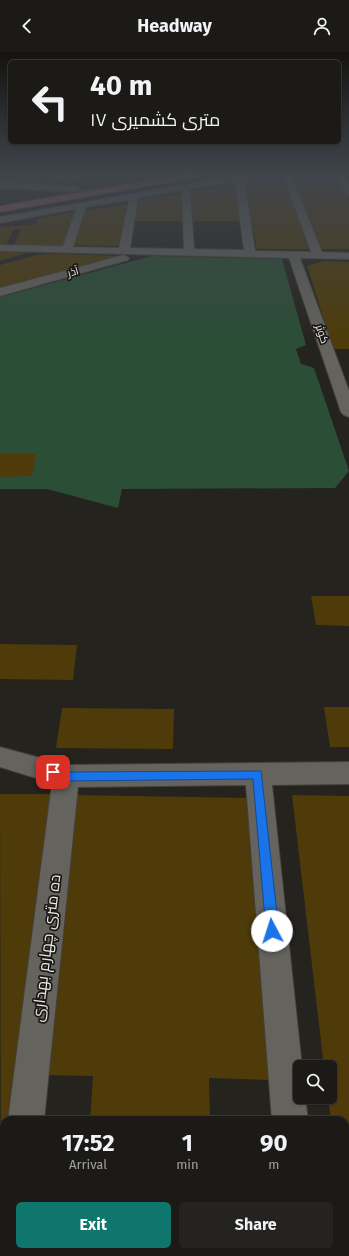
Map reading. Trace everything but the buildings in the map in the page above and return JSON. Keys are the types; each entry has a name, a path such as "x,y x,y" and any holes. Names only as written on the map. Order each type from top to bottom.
{"street":[{"path":"67,250 73,231"},
{"path":"124,251 128,231"},
{"path":"188,231 189,253"},
{"path":"247,231 250,254"},
{"path":"309,231 318,256"},
{"path":"4,248 14,236"},
{"path":"4,248 294,256 349,256"},
{"path":"15,259 53,250"},
{"name":"آذر","path":"0,292 145,252"},
{"name":"کوثر","path":"294,256 337,359 349,412"},
{"path":"0,757 66,776 349,773"},
{"path":"258,774 290,1116"},
{"name":"ده متری چهارم بهداری","path":"26,1116 66,776"}],"green space":[{"path":"152,256 282,259 306,345 296,349 301,364 314,368 349,471 335,488 122,489 118,508 47,489 0,489 0,297"}],"route":[{"path":"53,772 66,776 258,774 272,931"}]}
